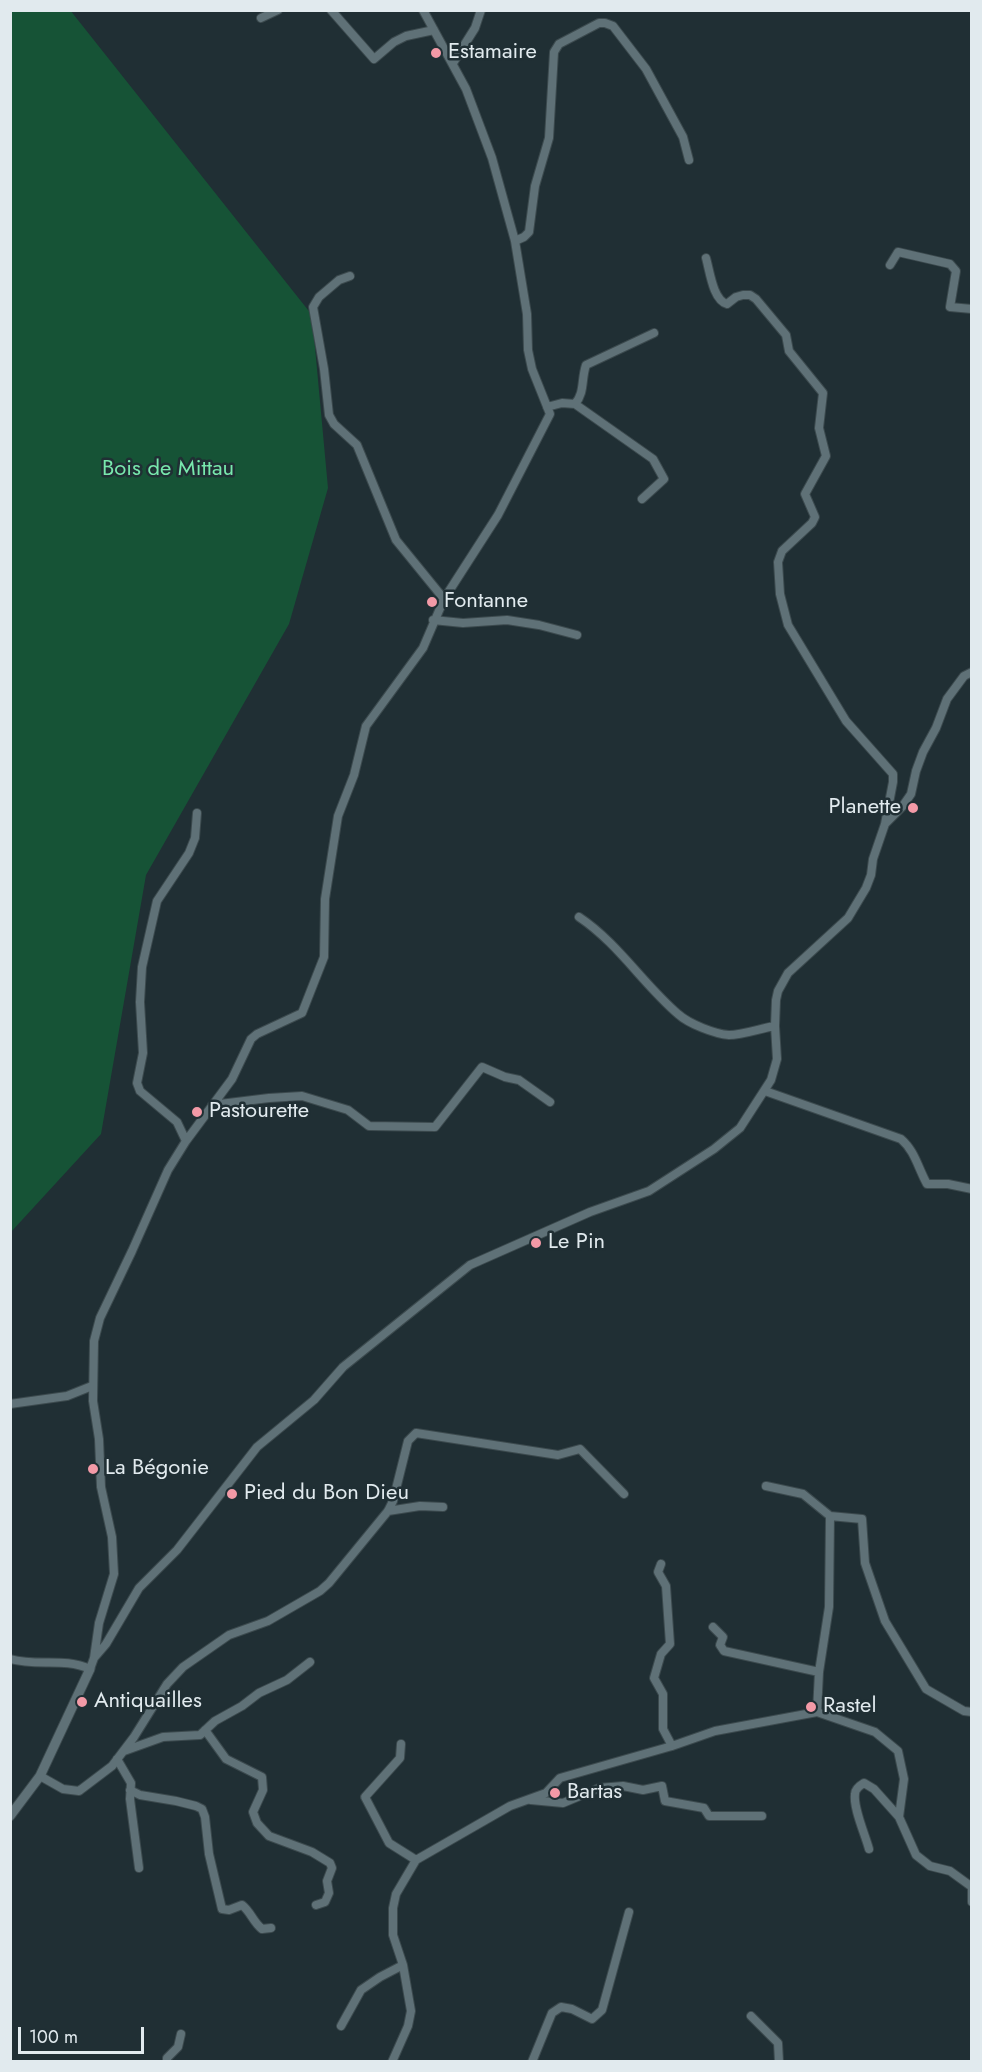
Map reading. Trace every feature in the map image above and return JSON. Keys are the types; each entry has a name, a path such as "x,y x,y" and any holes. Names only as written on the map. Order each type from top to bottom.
{"street":[{"path":"261,18 278,10"},
{"path":"331,10 374,59 394,42 406,36 434,30"},
{"path":"10,1816 40,1776 90,1669 94,1658 99,1623 114,1574 112,1537 102,1486 93,1386 94,1341 100,1318 168,1170 186,1140 232,1079 251,1039 302,1013 324,957 326,899 338,816 354,775 366,726 423,648 433,620 444,599 498,515 550,414 532,369 528,350 527,314 515,241 485,138 466,89 423,10"},
{"path":"453,63 475,28 481,10"},
{"path":"515,241 529,232 535,186 549,138 554,52 558,44 599,23 613,26 646,69 683,136 689,160"},
{"path":"890,265 898,252 950,264 956,271 950,307 972,309"},
{"path":"94,1658 106,1644 139,1588 177,1550 257,1447 314,1400 343,1367 470,1265 590,1212 649,1191 740,1128 771,1080 777,1059 776,1000 788,973 848,918 866,888 885,824 893,782 892,774 840,712 788,625 780,594 778,562 782,551 812,523 815,517 805,495 826,456 819,428 823,393 789,351 786,335 756,299 750,295 736,297 727,304 722,303 716,296 706,258"},
{"path":"350,276 332,285 319,297 313,307 324,369 329,416 334,424 357,445 396,540 444,599"},
{"path":"575,404 582,397 586,365 654,333"},
{"path":"547,407 562,403 575,404 653,459 664,479 642,499"},
{"path":"433,620 463,622 507,620 539,625 577,635"},
{"path":"885,824 911,794 923,752 936,728 947,699 964,676 972,672"},
{"path":"186,1140 177,1122 140,1091 137,1083 143,1053 140,1002 142,966 157,901 189,853 195,838 197,813"},
{"path":"579,917 595,927 679,1015 698,1026 730,1035 775,1026"},
{"path":"212,1105 302,1096 348,1110 369,1126 435,1127 482,1067 505,1077 519,1080 550,1102"},
{"path":"765,1090 901,1139 912,1148 918,1168 927,1184 948,1184 972,1189"},
{"path":"10,1404 67,1396 93,1386"},
{"path":"40,1776 63,1789 79,1791 112,1766 167,1684 183,1667 229,1635 268,1620 320,1592 366,1541 388,1512 393,1501 408,1441 416,1433 558,1455 580,1449 624,1494"},
{"path":"766,1486 803,1494 830,1516 862,1519 865,1563 885,1621 926,1689 964,1711 972,1712"},
{"path":"388,1512 420,1506 443,1507"},
{"path":"817,1712 819,1672 829,1606 830,1516"},
{"path":"662,1564 658,1572 666,1586 670,1644 661,1654 654,1678 663,1694 663,1729 672,1746"},
{"path":"713,1627 723,1636 720,1645 724,1651 819,1672"},
{"path":"10,1659 24,1663 75,1662 90,1669"},
{"path":"124,1751 163,1737 200,1734 215,1721 242,1706 259,1693 287,1680 310,1662"},
{"path":"392,2061 408,2026 411,2011 403,1965 393,1935 393,1908 396,1894 416,1860 510,1806 546,1793 560,1778 672,1746 715,1731 817,1712 875,1732 898,1751 904,1779 899,1817"},
{"path":"205,1730 225,1759 262,1777 263,1790 253,1812 257,1823 268,1836 312,1852 330,1863 332,1868 327,1881 329,1893 325,1902 316,1905"},
{"path":"401,1744 400,1758 365,1797 389,1843 416,1860"},
{"path":"117,1759 131,1783 130,1799 139,1868"},
{"path":"869,1848 855,1793 858,1786 864,1783 874,1789 899,1817 916,1855 930,1866 950,1871 972,1888 972,1902"},
{"path":"527,1800 563,1803 599,1788 623,1786 642,1790 662,1786 665,1801 704,1808 709,1816 762,1816"},
{"path":"130,1790 140,1795 176,1801 202,1809 209,1854 222,1909 229,1910 242,1905 248,1909 254,1923 262,1929 271,1928"},
{"path":"532,2061 552,2013 561,2007 572,2009 592,2019 602,2010 629,1912"},
{"path":"341,2026 361,1990 403,1965"},
{"path":"751,2016 778,2043 779,2061"},
{"path":"167,2061 167,2058 178,2047 181,2034"}],"green space":[{"name":"Bois de Mittau","path":"70,10 312,315 328,488 289,624 146,875 101,1134 11,1232 10,11"}],"place":[{"name":"Estamaire","path":"436,53"},
{"name":"Fontanne","path":"432,602"},
{"name":"Planette","path":"913,808"},
{"name":"Pastourette","path":"197,1112"},
{"name":"Le Pin","path":"536,1243"},
{"name":"La Bégonie","path":"93,1469"},
{"name":"Pied du Bon Dieu","path":"232,1494"},
{"name":"Antiquailles","path":"82,1702"},
{"name":"Rastel","path":"811,1707"},
{"name":"Bartas","path":"555,1793"}]}
